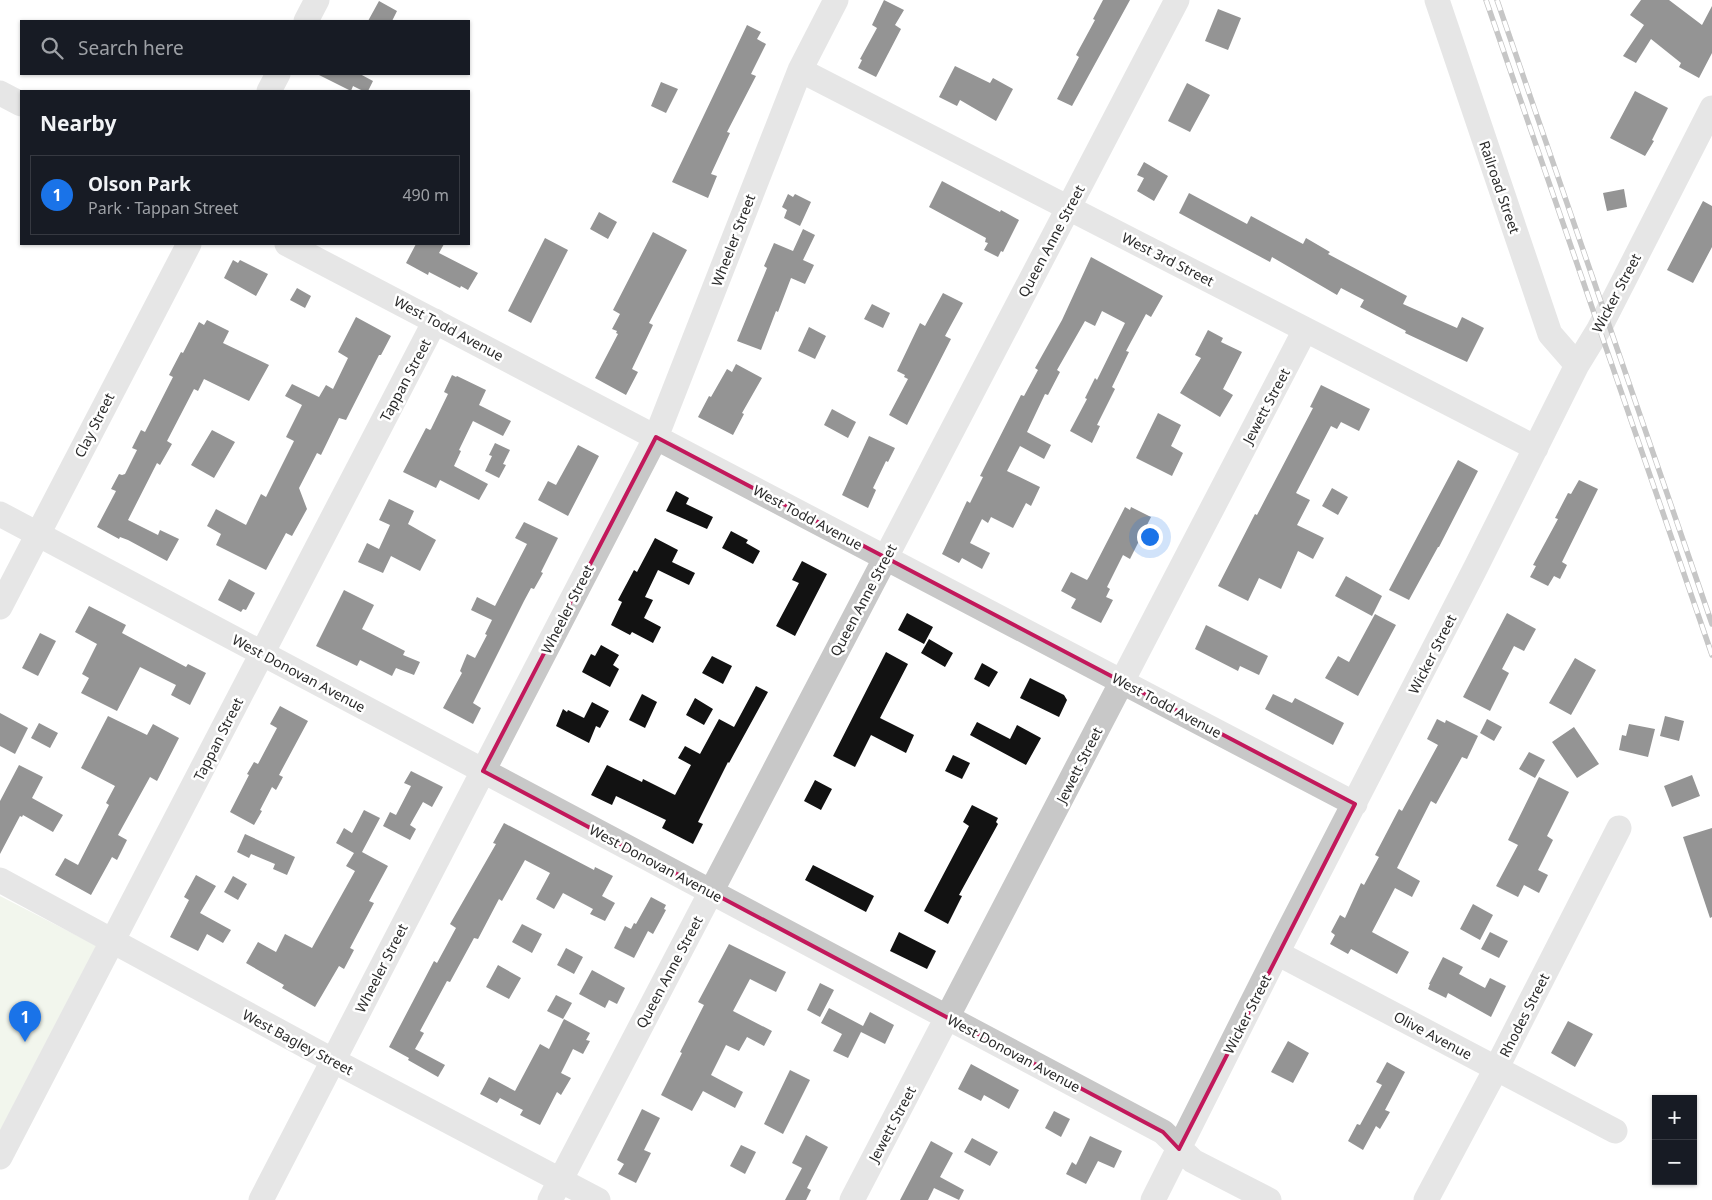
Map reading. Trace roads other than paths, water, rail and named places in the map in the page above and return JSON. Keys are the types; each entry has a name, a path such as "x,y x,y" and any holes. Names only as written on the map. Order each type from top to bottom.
{"street":[{"path":"307,20 317,0"},
{"name":"Wheeler Street","path":"261,1200 656,437 800,70 836,0"},
{"name":"Queen Anne Street","path":"555,1190 1177,0"},
{"name":"Railroad Street","path":"1437,0 1550,334 1576,365"},
{"name":"West 3rd Street","path":"800,70 1536,448"},
{"path":"270,90 277,75"},
{"path":"0,93 20,103"},
{"name":"Wicker Street","path":"1152,1200 1536,448 1576,365 1599,329 1712,108"},
{"name":"Clay Street","path":"0,607 188,245"},
{"name":"West Todd Avenue","path":"289,245 1355,804"},
{"name":"Tappan Street","path":"0,1157 435,321"},
{"name":"Jewett Street","path":"852,1200 1305,330"},
{"name":"West Donovan Avenue","path":"0,514 1163,1132 1194,1161 1269,1200"},
{"name":"Rhodes Street","path":"1426,1200 1496,1069 1619,828"},
{"name":"West Bagley Street","path":"0,880 333,1061 555,1190 598,1200"},
{"name":"Olive Avenue","path":"1277,953 1614,1132"}],"railway":[{"path":"1486,0 1712,655"},
{"path":"1497,0 1712,624"}],"place":[{"name":"Olson Park","path":"25,1042"}]}
